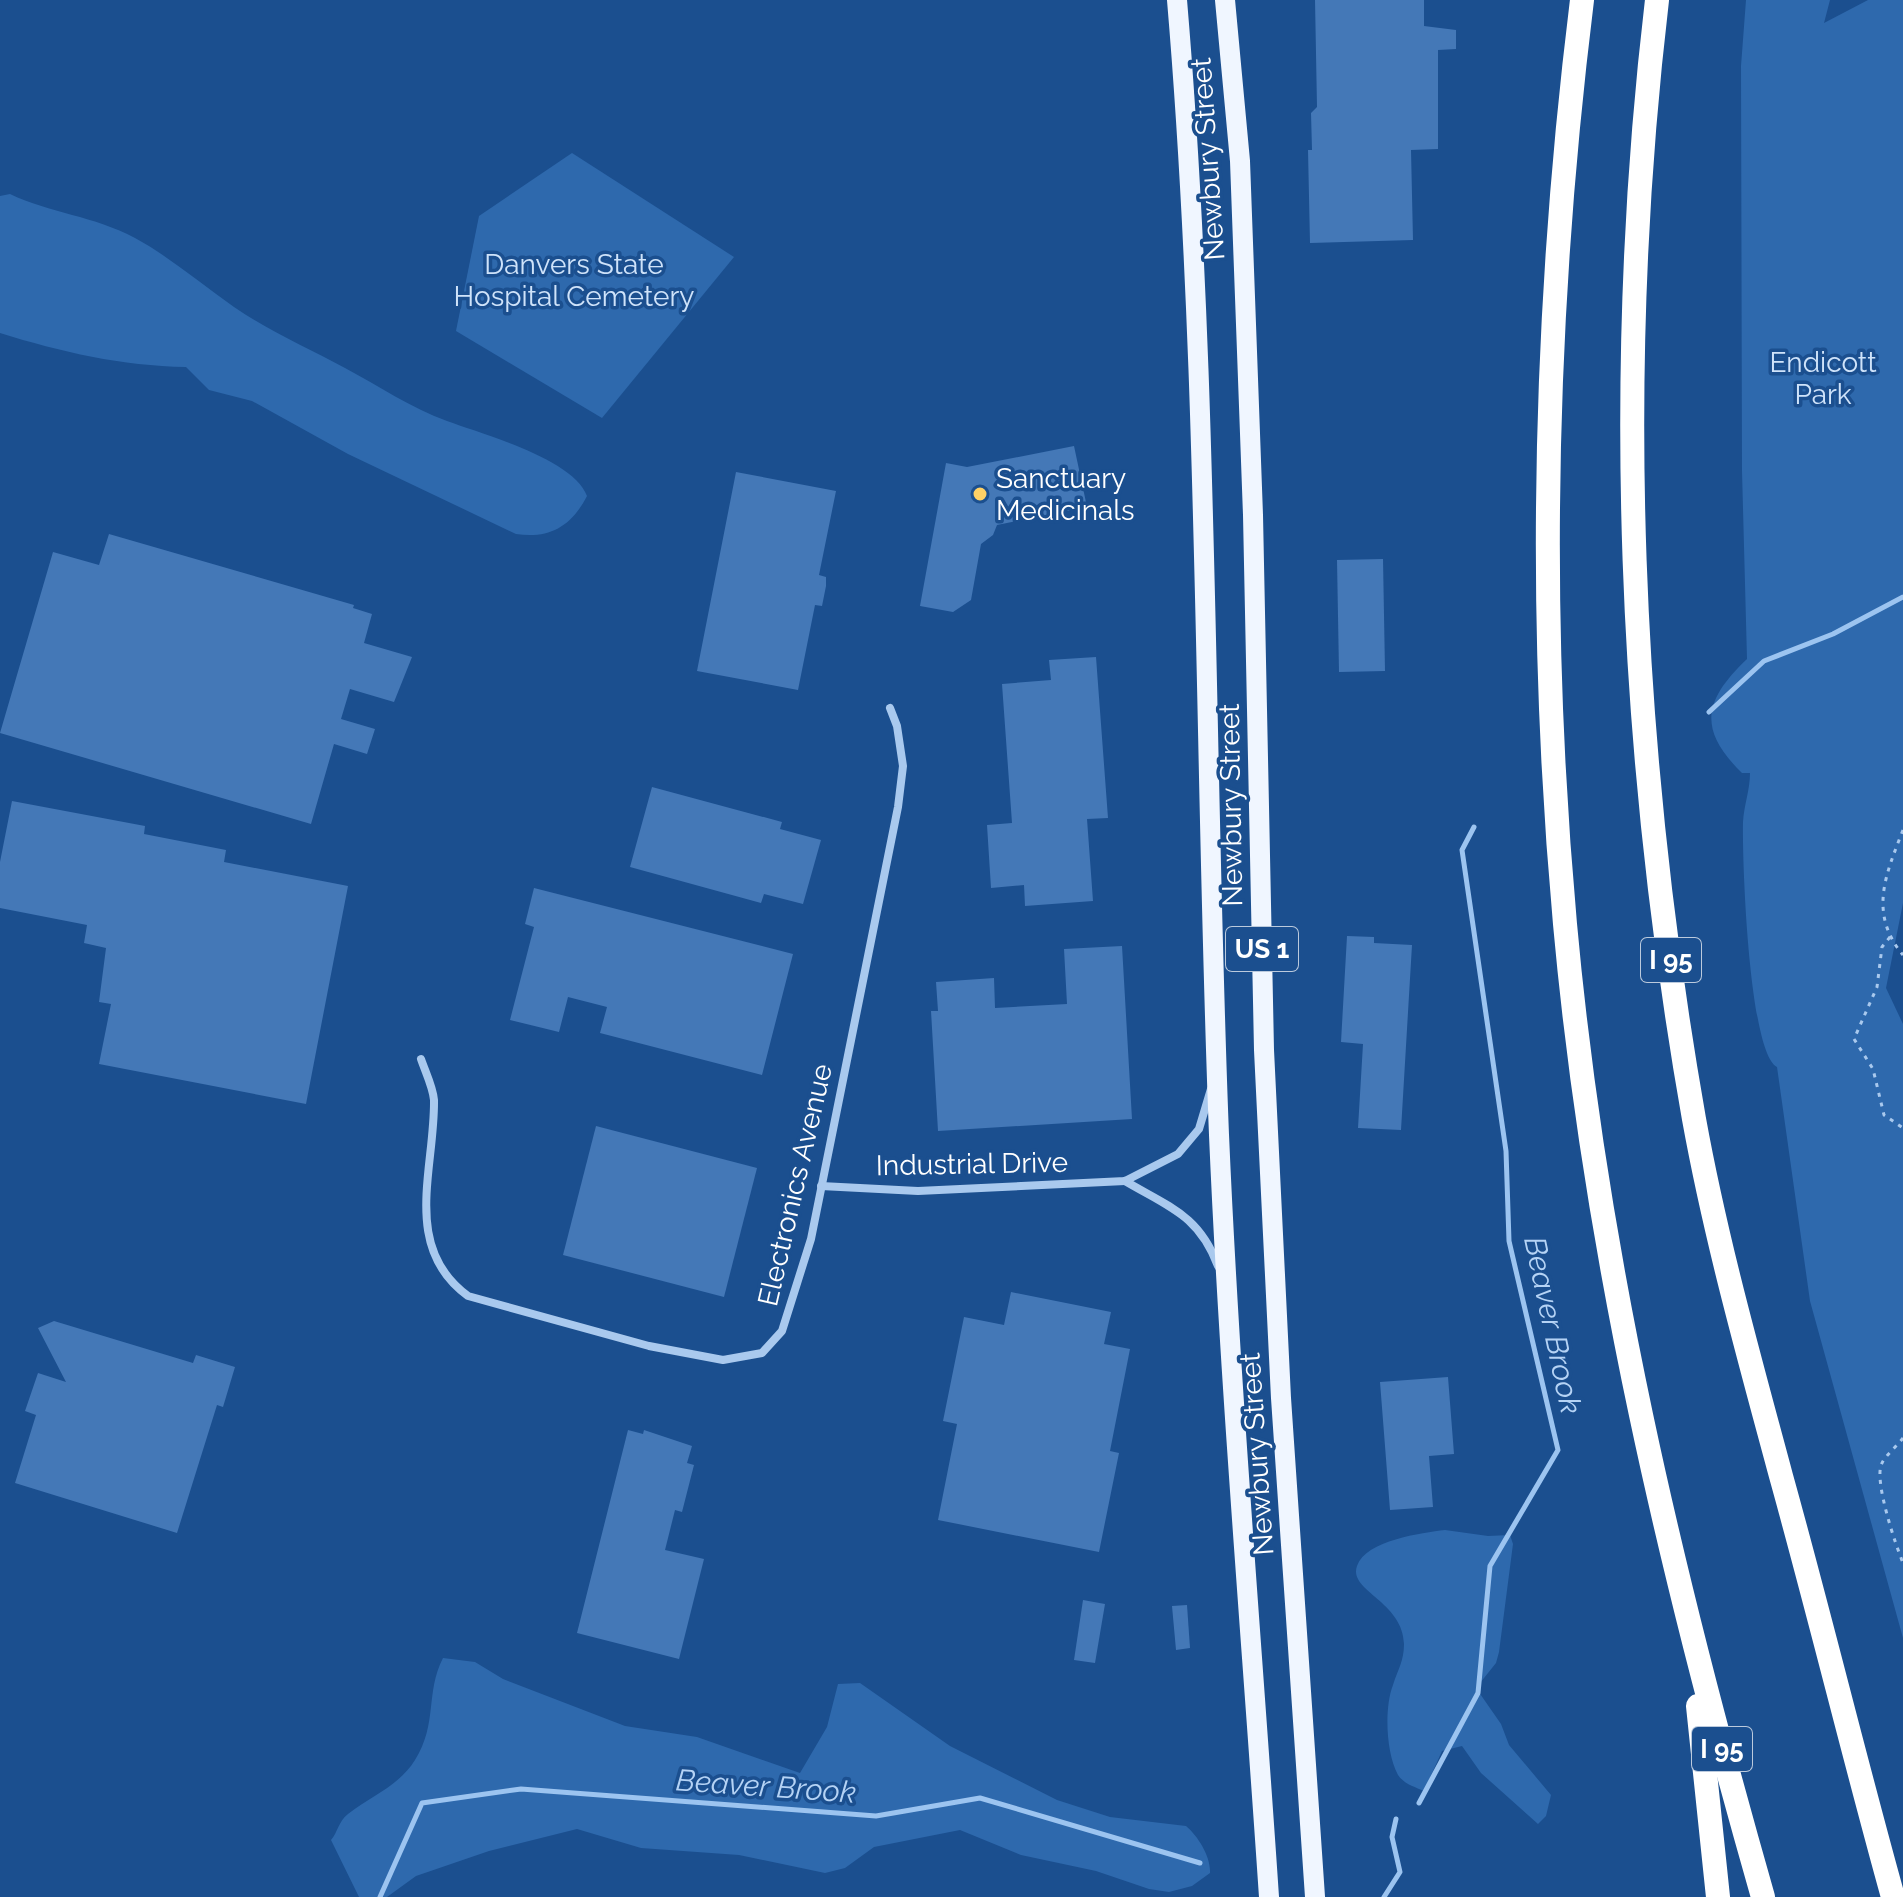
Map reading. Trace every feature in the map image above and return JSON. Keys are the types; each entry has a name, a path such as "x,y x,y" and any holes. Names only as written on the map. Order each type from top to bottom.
{"highway":[{"name":"I 95","path":"1582,0 1564,162 1550,430 1551,686 1565,924 1601,1199 1631,1370 1659,1503 1763,1897"},
{"name":"I 95","path":"1657,0 1637,242 1633,418 1638,620 1658,867 1694,1117 1719,1241 1893,1897"},
{"path":"1685,1601 1715,1839 1718,1897"}],"main road":[{"name":"Newbury Street","path":"1177,0 1200,370 1218,1067 1227,1291 1269,1897"},
{"name":"Newbury Street","path":"1225,0 1241,192 1253,515 1267,1128 1281,1398 1315,1897"}],"street":[{"name":"Electronics Avenue","path":"421,1059 434,1097 425,1213 427,1233 444,1274 468,1296 649,1346 723,1360 762,1353 782,1331 793,1307 821,1186 898,807 903,766 897,726 890,708"},
{"name":"Industrial Drive","path":"821,1186 918,1191 1125,1181 1164,1164 1187,1144 1199,1129 1218,1067"},
{"path":"1125,1181 1184,1215 1203,1232 1227,1291"}],"path":[{"path":"1903,830 1883,881 1883,905 1890,937 1903,955"},
{"path":"1890,937 1882,947 1877,987 1854,1039 1873,1069 1884,1115 1903,1128"},
{"path":"1903,1438 1882,1463 1880,1476 1892,1535 1903,1563"}],"green space":[{"name":"Endicott Park","path":"1746,0 1830,0 1824,23 1868,0 1903,0 1903,903 1886,988 1903,1024 1903,1638 1810,1301 1777,1067 1767,1054 1760,1028 1749,953 1744,874 1743,822 1750,773 1742,773 1728,757 1712,728 1715,701 1747,659 1742,471 1741,66"},
{"name":"Danvers State Hospital Cemetery","path":"572,153 734,257 602,418 456,331 479,216"},
{"path":"10,194 135,238 261,324 421,410 546,459 565,470 587,496 574,516 558,528 539,535 516,534 348,454 252,401 209,390 186,367 92,357 0,333 0,196"},
{"path":"1445,1530 1488,1536 1510,1535 1513,1544 1499,1652 1496,1663 1476,1688 1501,1724 1509,1745 1551,1795 1546,1816 1538,1824 1481,1773 1462,1746 1442,1751 1424,1791 1403,1781 1394,1766 1387,1718 1404,1644 1395,1617 1360,1583 1356,1575 1357,1566 1362,1557 1383,1544"},
{"path":"443,1658 475,1662 503,1679 625,1726 697,1737 800,1773 827,1727 838,1684 860,1683 950,1746 1057,1800 1110,1817 1186,1826 1203,1847 1210,1873 1192,1886 1169,1892 1149,1889 1096,1871 1021,1855 960,1830 874,1847 845,1868 825,1873 739,1855 641,1848 577,1829 489,1851 416,1876 387,1897 359,1897 331,1840 345,1817 393,1784 415,1760 427,1733 434,1684"}],"building":[{"path":"1315,0 1424,0 1424,26 1456,30 1456,49 1438,50 1438,149 1411,150 1413,240 1310,243 1308,150 1312,150 1311,113 1317,107"},
{"path":"1074,446 1087,507 997,525 993,535 981,544 971,600 953,612 920,606 946,463 967,467"},
{"path":"736,472 836,491 819,575 826,577 826,586 822,606 815,605 798,690 697,671"},
{"path":"109,534 354,605 353,608 372,614 364,643 412,657 394,702 350,689 341,719 375,729 367,754 334,744 311,824 0,733 53,552 99,565"},
{"path":"1383,559 1385,671 1339,672 1337,560"},
{"path":"1096,657 1108,818 1087,819 1093,901 1025,906 1024,885 991,888 987,825 1012,823 1002,684 1051,680 1049,660"},
{"path":"652,787 782,822 780,829 821,840 803,904 764,894 761,903 630,867"},
{"path":"12,801 145,826 144,834 226,850 224,862 348,886 306,1104 99,1064 111,1004 99,1002 106,948 84,943 87,925 0,908 0,862"},
{"path":"534,888 793,954 762,1075 600,1033 607,1007 568,997 559,1032 510,1020 534,927 525,924"},
{"path":"1347,936 1374,937 1374,943 1412,945 1401,1130 1358,1128 1363,1044 1341,1042"},
{"path":"1122,946 1132,1119 938,1131 931,1011 938,1011 936,982 994,978 995,1008 1067,1004 1064,949"},
{"path":"596,1126 757,1168 724,1297 563,1255"},
{"path":"1011,1292 1111,1312 1104,1344 1130,1349 1110,1451 1119,1453 1099,1552 938,1520 957,1424 943,1421 964,1317 1004,1325"},
{"path":"54,1321 193,1363 196,1355 235,1367 223,1407 217,1405 177,1533 15,1483 36,1415 25,1411 38,1373 66,1382 38,1328"},
{"path":"1448,1377 1454,1454 1429,1456 1433,1507 1390,1510 1380,1382"},
{"path":"628,1430 643,1434 644,1430 692,1446 687,1463 694,1465 682,1512 675,1510 665,1550 704,1559 679,1659 577,1633"},
{"path":"1083,1600 1105,1604 1095,1663 1074,1660"},
{"path":"1187,1605 1190,1648 1176,1650 1172,1606"}],"waterway":[{"name":"Beaver Brook","path":"1709,712 1764,661 1833,634 1903,597"},
{"name":"Beaver Brook","path":"1419,1803 1478,1693 1490,1566 1558,1450 1509,1241 1506,1151 1462,850 1474,827"},
{"name":"Beaver Brook","path":"380,1897 422,1803 521,1789 876,1816 980,1798 1200,1863"},
{"name":"Beaver Brook","path":"1384,1897 1400,1872 1392,1837 1396,1819"}],"place":[{"name":"Sanctuary Medicinals","path":"980,494"}]}
